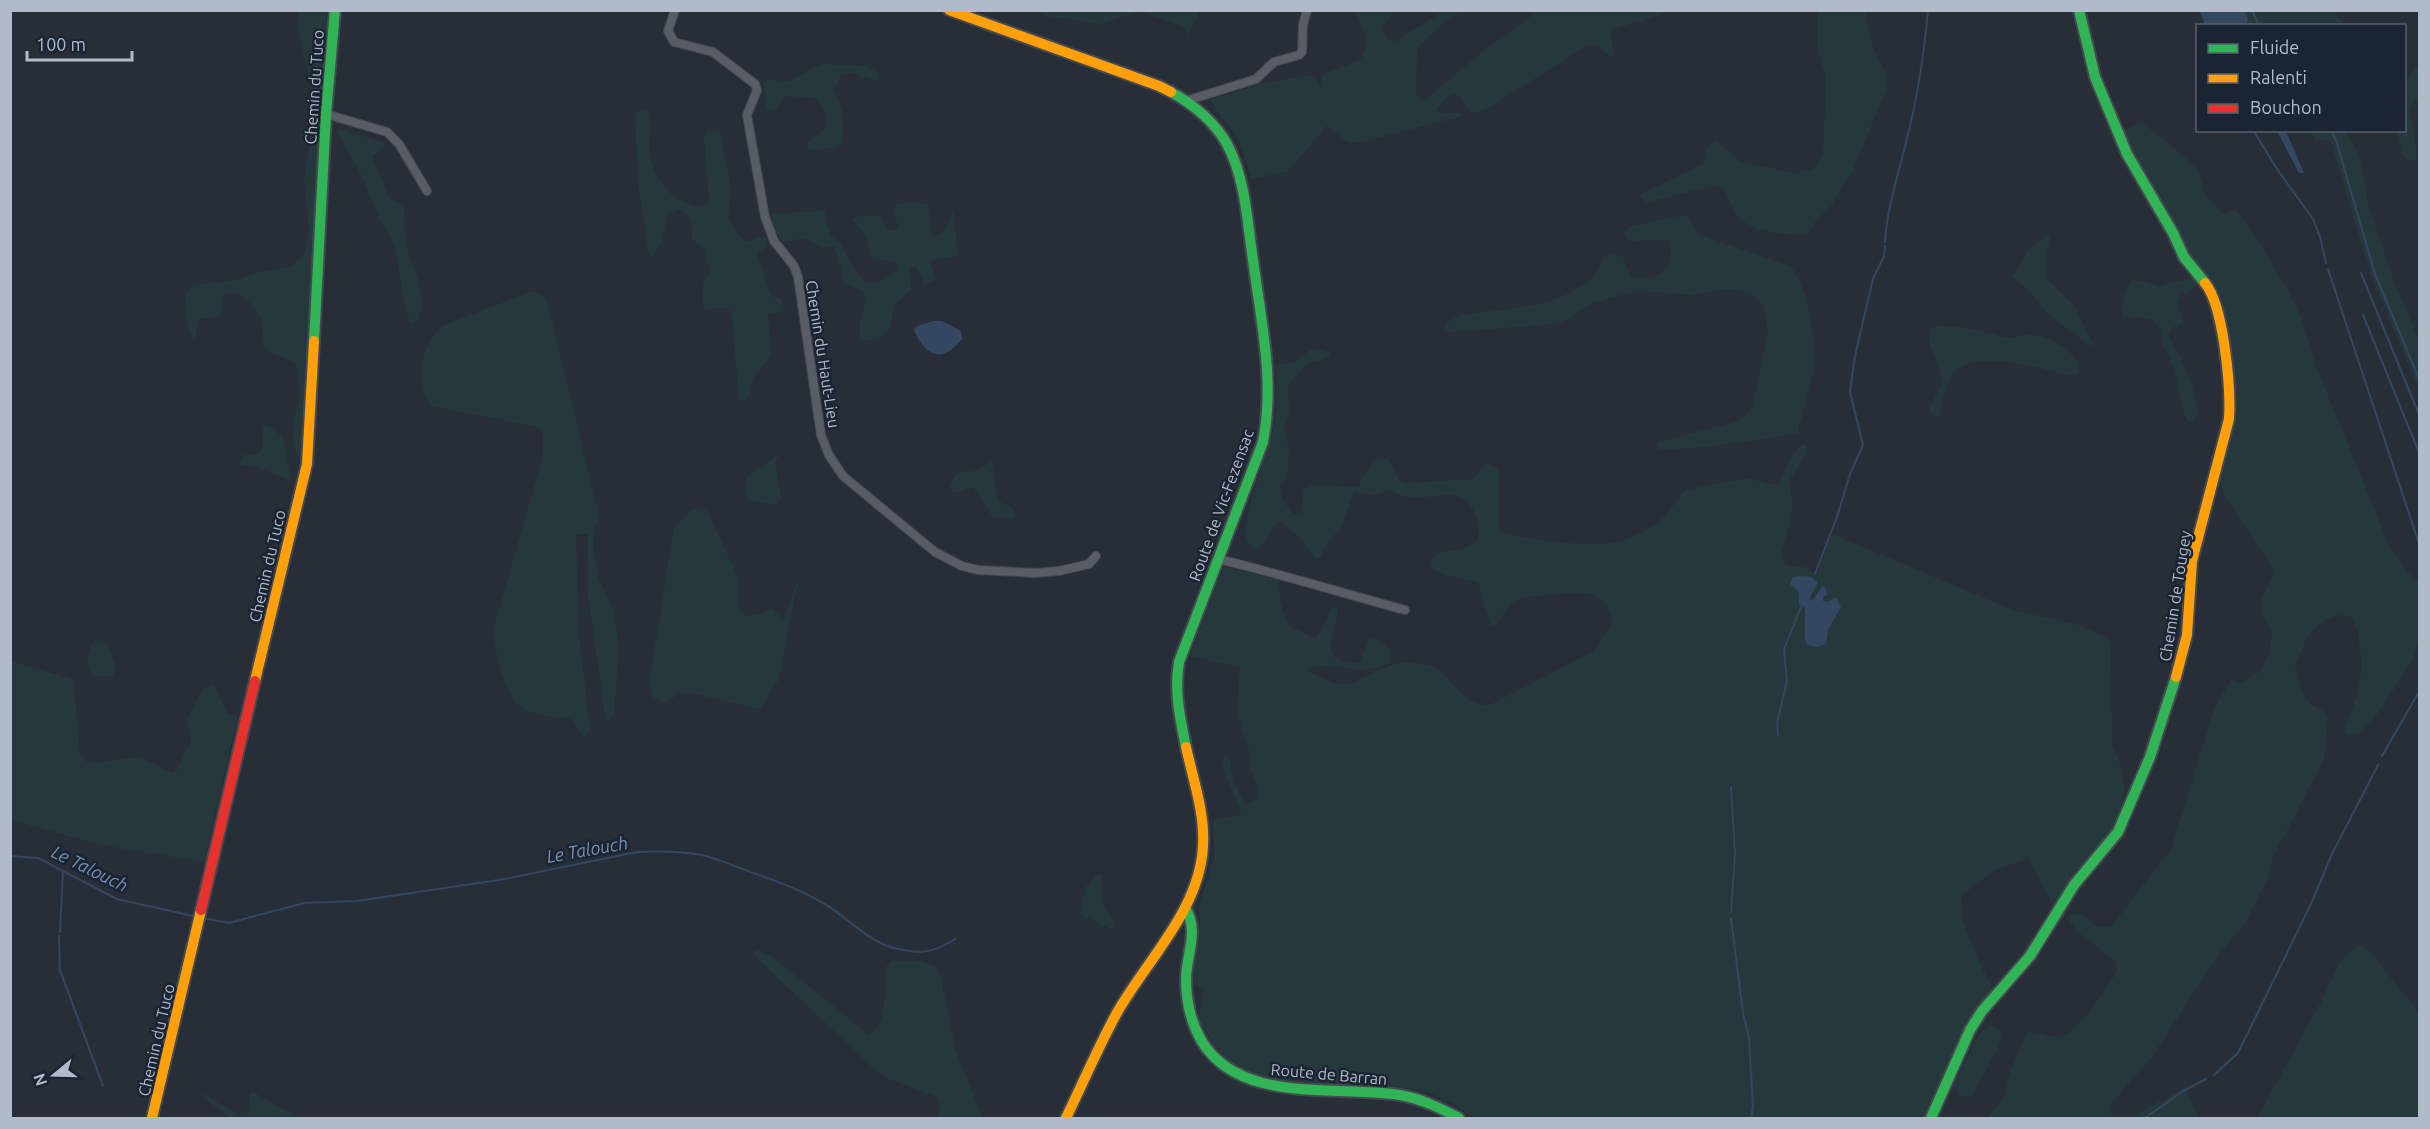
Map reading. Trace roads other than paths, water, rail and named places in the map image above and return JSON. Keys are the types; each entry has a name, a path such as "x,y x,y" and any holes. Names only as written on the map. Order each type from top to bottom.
{"street":[{"name":"Chemin du Tuco","path":"153,1119 308,464 327,114 335,10"},
{"name":"Chemin du Haut-Lieu","path":"675,10 668,31 674,42 713,52 755,84 757,90 747,115 765,217 774,241 794,266 798,277 821,435 833,464 843,476 935,552 962,566 1009,571 1053,572 1089,564 1096,556"},
{"name":"Route de Vic-Fezensac","path":"949,10 979,16 1159,86 1189,100 1207,116 1222,134 1241,176 1270,392 1263,442 1184,645 1176,681 1181,727 1203,823 1203,848 1199,870 1185,908 1118,1011 1066,1119"},
{"path":"1189,100 1256,79 1274,62 1299,55 1302,52 1303,25 1307,10"},
{"name":"Chemin de Tougey","path":"1931,1119 1970,1030 1982,1011 2030,956 2074,885 2118,832 2150,757 2184,657 2192,561 2229,419 2230,403 2215,300 2211,290 2184,257 2174,233 2127,154 2095,77 2079,10"},
{"path":"327,114 387,132 399,144 427,190"},
{"path":"1218,559 1285,575 1333,591 1405,610"},
{"name":"Route de Barran","path":"1185,908 1193,920 1186,977 1189,1010 1204,1044 1234,1073 1255,1082 1280,1087 1395,1095 1421,1100 1438,1106 1459,1119"}],"water":[{"path":"2200,11 2245,11 2248,20 2246,24 2205,24"},
{"path":"2278,132 2286,132 2304,173 2299,173"},
{"path":"942,321 961,331 962,339 948,352 935,354 929,351 914,330 917,326"},
{"path":"1793,577 1811,577 1818,582 1809,599 1813,600 1822,587 1825,587 1828,594 1823,597 1823,601 1828,602 1836,598 1841,607 1828,630 1826,643 1818,647 1807,645 1805,608 1799,604 1799,592 1790,584"}],"waterway":[{"path":"1885,242 1891,201 1918,88 1928,10"},
{"path":"2252,10 2258,24"},
{"path":"2254,132 2277,169 2313,219 2326,263"},
{"path":"2331,132 2336,140 2375,274 2420,381"},
{"path":"1815,574 1837,517 1850,474 1863,445 1850,392 1855,356 1873,279 1884,256 1885,246"},
{"path":"2328,269 2420,547"},
{"path":"2361,273 2420,417"},
{"path":"2363,315 2420,455"},
{"path":"1778,735 1777,723 1787,681 1784,649 1803,602"},
{"path":"2382,756 2420,690"},
{"path":"2214,1075 2238,1053 2311,904 2332,854 2378,765"},
{"path":"1731,787 1735,853 1731,912"},
{"name":"Le Talouch","path":"203,918 229,923 304,903 357,901 499,880 637,852 666,852 707,856 791,887 830,907 865,934 884,945 911,951 926,951 939,948 955,939"},
{"name":"Le Talouch","path":"10,856 38,858 117,899 193,916"},
{"path":"60,932 63,872"},
{"path":"1731,918 1743,1013 1749,1038 1753,1107 1751,1118"},
{"path":"59,936 60,970 103,1086"},
{"path":"2145,1118 2183,1091 2206,1079"}]}
